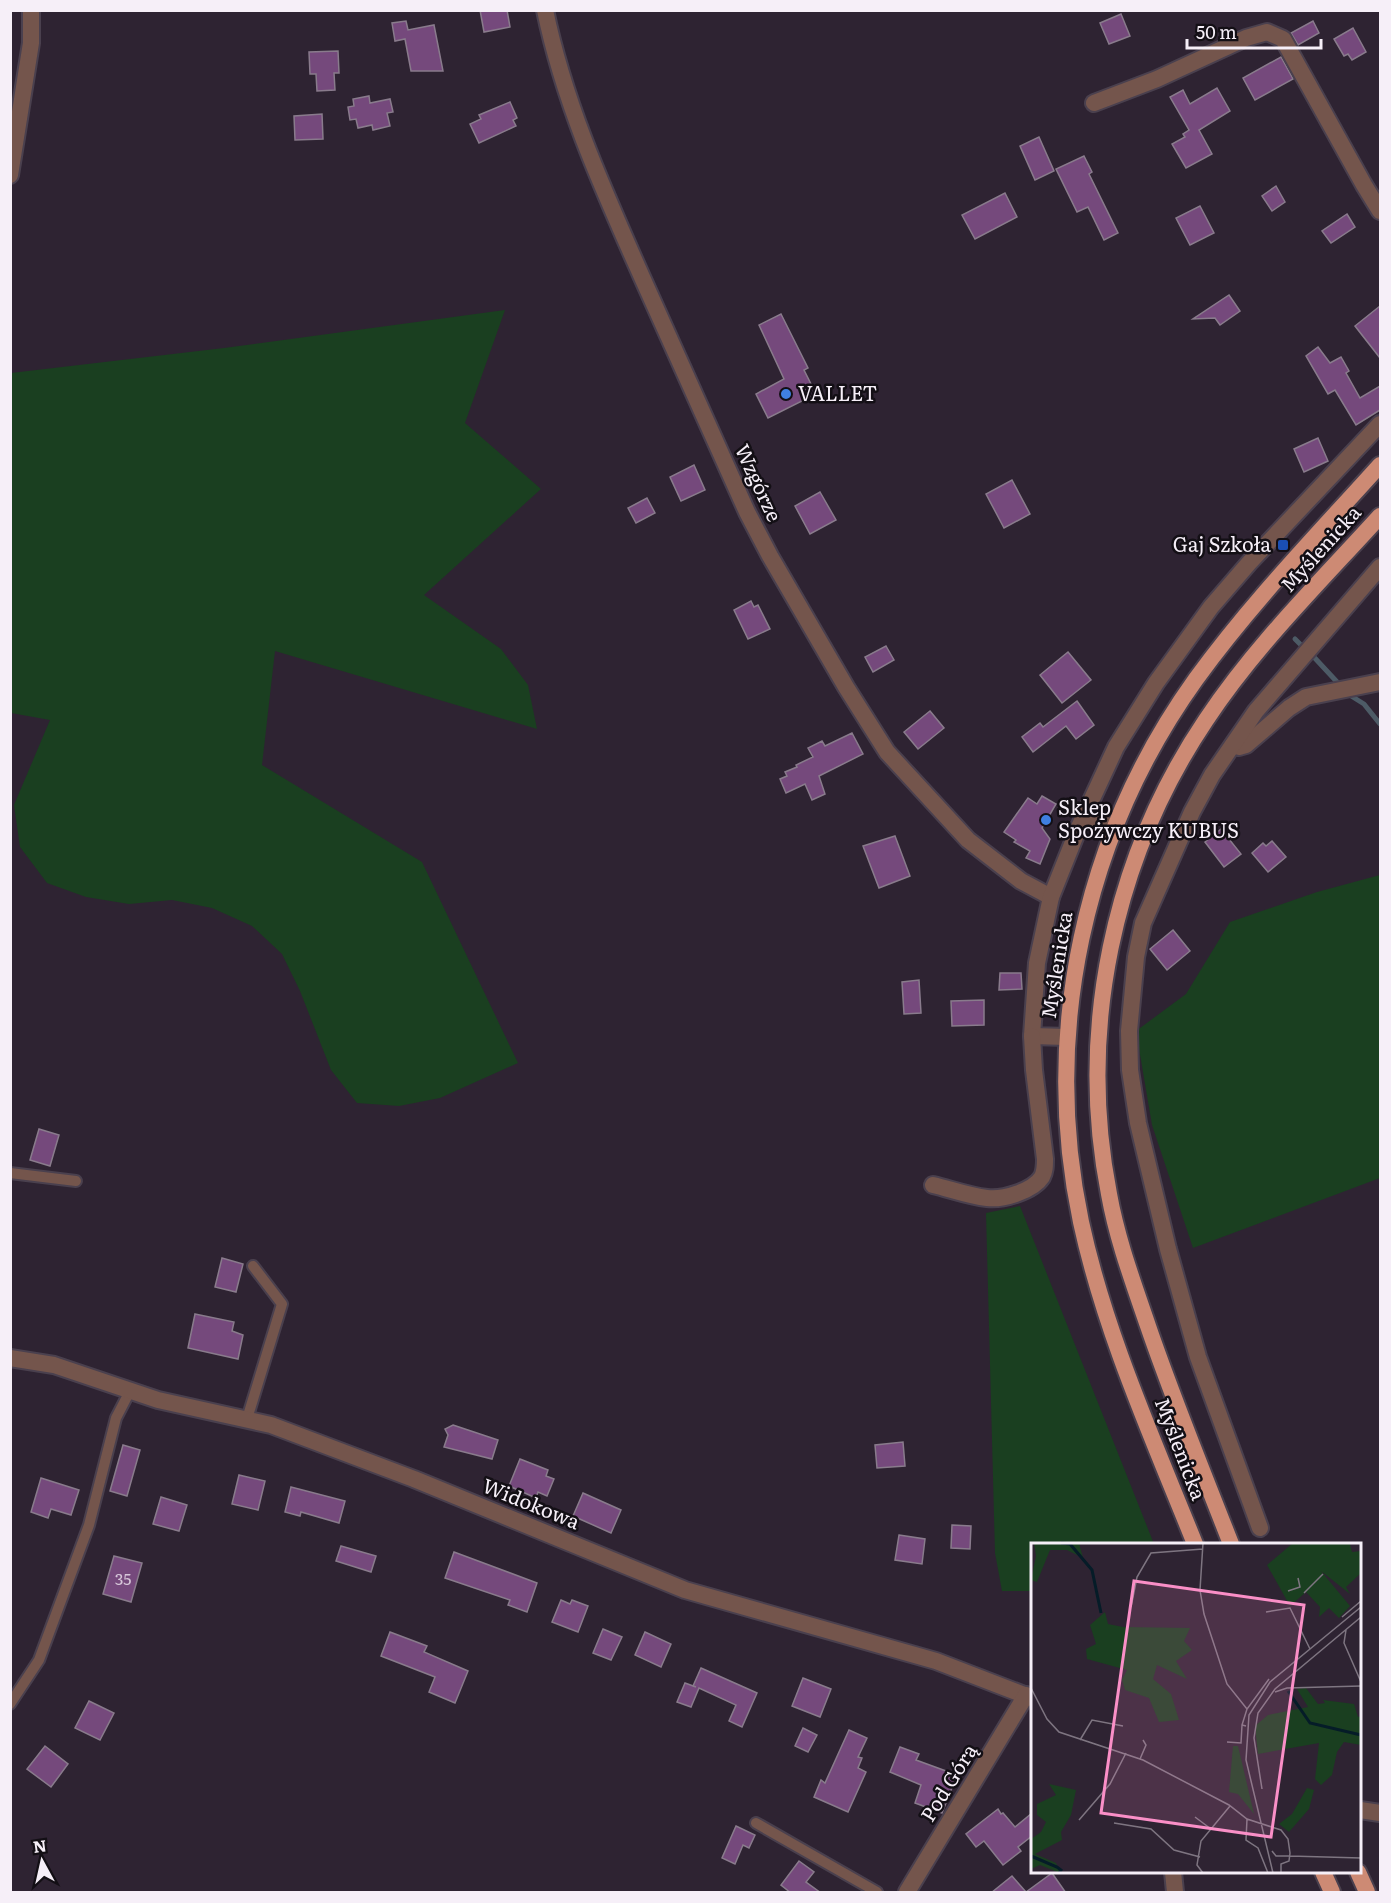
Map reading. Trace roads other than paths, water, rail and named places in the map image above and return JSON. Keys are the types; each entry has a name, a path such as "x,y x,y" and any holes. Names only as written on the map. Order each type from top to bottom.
{"highway":[{"name":"Myślenicka","path":"1194,1543 1125,1365 1106,1310 1082,1224 1068,1135 1066,1092 1067,1037 1072,994 1085,920 1114,827 1152,749 1211,659 1300,554 1380,465"},
{"name":"Myślenicka","path":"1230,1543 1162,1368 1130,1274 1108,1194 1100,1130 1098,1086 1099,1030 1107,966 1122,900 1141,844 1162,796 1188,748 1224,693 1247,664 1380,516"},
{"path":"1323,1873 1332,1893"},
{"path":"1358,1873 1366,1893"}],"street":[{"path":"10,174 31,44 32,10"},
{"name":"Wzgórze","path":"545,10 568,98 602,186 747,512 770,556 867,723 887,752 968,840 1021,881 1051,897"},
{"path":"1094,103 1157,79 1246,38 1268,32 1283,39 1380,211"},
{"path":"933,1185 987,1198 997,1198 1029,1188 1036,1184 1042,1176 1045,1159 1032,1036 1037,963 1051,897 1083,819 1116,747 1156,683 1184,644 1249,563 1380,424"},
{"path":"1260,1528 1198,1357 1168,1249 1138,1123 1130,1070 1129,1031 1132,993 1143,923 1192,812 1212,775 1256,711 1380,567"},
{"path":"1233,745 1239,747 1246,745 1289,708 1306,697 1380,682"},
{"path":"1083,819 1114,827"},
{"path":"1032,1036 1067,1037"},
{"name":"Widokowa","path":"10,1358 54,1365 158,1400 271,1425 414,1479 685,1590 936,1661 1029,1696"},
{"name":"Pod Górą","path":"907,1893 1029,1696"},
{"path":"1361,1810 1380,1813"},
{"path":"1173,1873 1175,1893"}],"lane":[{"path":"10,1173 76,1181"},
{"path":"247,1419 282,1304 253,1266"},
{"path":"10,1704 39,1660 89,1524 116,1418 130,1390"},
{"path":"756,1823 877,1893"}],"waterway":[{"path":"1295,639 1302,646"},
{"path":"1312,655 1338,683"},
{"path":"1348,694 1364,704 1380,724"}],"place":[{"name":"VALLET","path":"786,394"},
{"name":"Gaj Szkoła","path":"1283,545"},
{"name":"Sklep Spożywczy KUBUS","path":"1046,820"}]}
